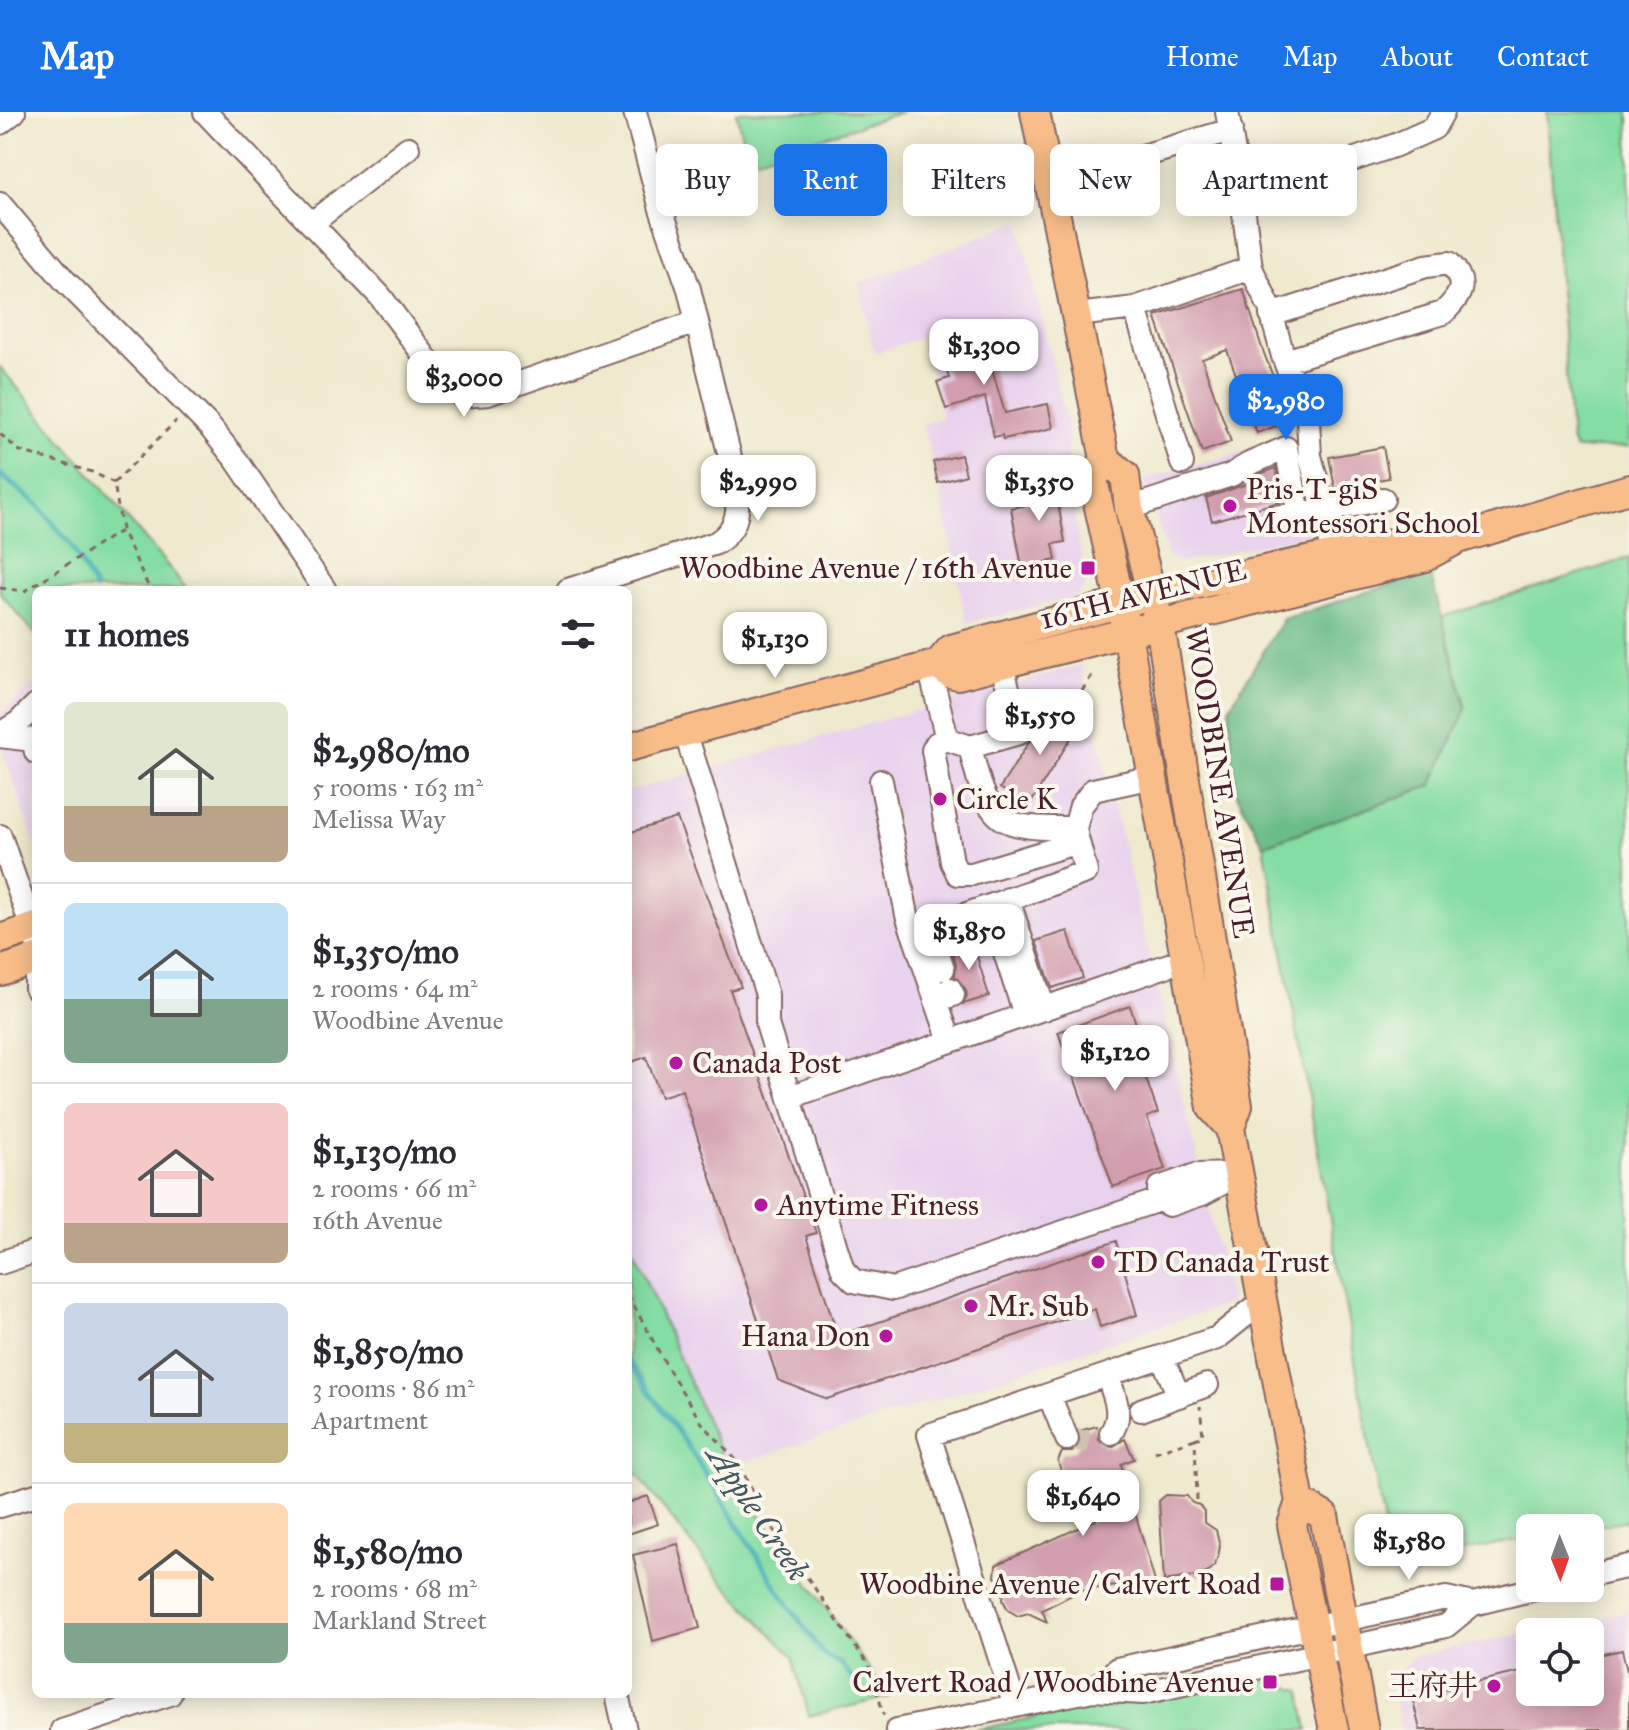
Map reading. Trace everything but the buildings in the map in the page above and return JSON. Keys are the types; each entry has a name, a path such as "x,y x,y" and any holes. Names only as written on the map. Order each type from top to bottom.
{"main road":[{"name":"WOODBINE AVENUE","path":"1035,112 1105,459 1125,475 1129,508 1160,625 1238,1106 1230,1128"},
{"name":"WOODBINE AVENUE","path":"1105,459 1093,480 1127,633 1212,1108 1230,1128 1239,1174 1300,1502 1292,1525 1334,1730"},
{"name":"16TH AVENUE","path":"934,665 955,676 1160,625 1422,558 1458,539 1629,489"},
{"name":"16TH AVENUE","path":"632,746 934,665 951,649 1154,594 1425,536 1458,539"},
{"path":"0,939 32,933"},
{"path":"0,971 32,960"},
{"path":"1300,1502 1324,1516 1364,1730"}],"street":[{"path":"0,123 14,112"},
{"path":"205,112 380,296 443,381 463,396 488,394 696,322"},
{"path":"581,586 716,543 728,535 736,520 736,482 696,322 635,112"},
{"path":"1357,158 1434,128 1443,112"},
{"path":"1160,147 1229,121 1233,144"},
{"path":"312,223 408,148"},
{"path":"0,204 64,280 191,406 237,461 322,586"},
{"path":"1244,216 1251,268 1270,308 1285,361 1308,421 1310,456 1325,511 1332,556"},
{"path":"1271,315 1426,266 1449,263 1459,273 1461,286 1456,301 1443,313 1285,361"},
{"path":"1077,315 1135,308 1251,268"},
{"path":"1135,308 1182,463"},
{"path":"1129,508 1231,475 1286,448 1299,514"},
{"path":"1274,517 1383,499"},
{"path":"1002,664 1019,733 970,747 947,739 937,743 933,750 952,862 958,874 972,874 1077,835"},
{"path":"934,665 947,739"},
{"path":"0,735 32,709"},
{"path":"685,731 767,995 767,1024 843,1270 854,1281 893,1289 1159,1200 1159,1188 1196,1175 1239,1174"},
{"path":"0,735 32,740"},
{"path":"970,747 983,793 1000,817 1077,835"},
{"path":"950,1041 933,938 1086,872 1077,835 1081,806 1093,790 1153,777"},
{"path":"881,781 907,915 913,933 943,986"},
{"path":"0,836 32,924"},
{"path":"913,933 1001,908"},
{"path":"1001,908 1034,1012"},
{"path":"790,1097 1186,959"},
{"path":"2,1258 32,1252"},
{"path":"1015,1706 929,1435 1217,1338 1263,1301"},
{"path":"1141,1410 1195,1390 1162,1357"},
{"path":"1107,1375 1118,1407 1116,1426 1111,1433"},
{"path":"1049,1395 1067,1439"},
{"path":"0,1506 32,1496"},
{"path":"1604,1572 1629,1566"},
{"path":"897,1726 1093,1690 1143,1693 1446,1626 1473,1604 1516,1594"},
{"path":"1093,1690 1117,1669 1446,1598 1473,1604"},
{"path":"62,1730 158,1698"},
{"path":"618,1698 625,1730"}],"path":[{"path":"114,483 191,406"},
{"path":"0,434 20,451 92,472 114,483"},
{"path":"114,483 122,530 148,586"},
{"path":"33,586 122,530"},
{"path":"0,588 25,591 32,587"},
{"path":"1069,711 1094,672"},
{"path":"632,1302 701,1422 737,1461 768,1521 869,1666 897,1726"},
{"path":"1155,1452 1203,1436 1195,1390"},
{"path":"1195,1439 1197,1500"}],"shaded area":[{"path":"1019,221 1069,433 1066,464 1086,584 1079,596 967,623 940,491 922,424 942,417 923,337 874,353 859,284"},
{"name":"Pris-T-giS Montessori School","path":"1293,437 1313,533 1181,563 1168,556 1144,480"},
{"path":"1081,665 1231,1303 727,1468 632,1249 632,790"},
{"path":"32,686 32,835 0,742 0,714"},
{"path":"1629,1612 1629,1730 1401,1730 1392,1682 1413,1656 1516,1635 1516,1706 1604,1706 1604,1618 1600,1618"}],"green space":[{"path":"736,112 902,112 801,144 774,144 774,153 758,158 758,144 744,144"},
{"path":"1547,112 1629,112 1629,447 1575,449 1571,441"},
{"path":"0,367 185,586 32,586 32,630 0,593"},
{"path":"1629,558 1629,1520 1604,1525 1604,1514 1516,1514 1516,1541 1391,1565 1264,845 1431,786 1466,709 1442,617"},
{"path":"1430,572 1466,709 1431,786 1264,845 1236,793 1229,708 1283,619"},
{"path":"632,1249 727,1468 889,1697 809,1716 793,1657 716,1575 632,1468"},
{"path":"1268,1680 1301,1691 1308,1730 975,1730 1060,1712"}],"waterway":[{"name":"Apple Creek","path":"0,474 39,506 71,545 94,586"},
{"name":"Apple Creek","path":"632,1367 691,1451 781,1594 823,1654 840,1663 857,1683"}],"tunnel":[{"path":"1067,1439 1092,1442 1111,1433"}],"place":[{"name":"Pris-T-giS Montessori School","path":"1230,506"},
{"name":"Woodbine Avenue / 16th Avenue","path":"1088,568"},
{"name":"Circle K","path":"940,799"},
{"name":"Canada Post","path":"676,1063"},
{"name":"Anytime Fitness","path":"761,1205"},
{"name":"TD Canada Trust","path":"1098,1262"},
{"name":"Mr. Sub","path":"971,1306"},
{"name":"Hana Don","path":"886,1336"},
{"name":"Woodbine Avenue / Calvert Road","path":"1277,1584"},
{"name":"Calvert Road / Woodbine Avenue","path":"1270,1682"},
{"name":"王府井","path":"1494,1686"}]}
